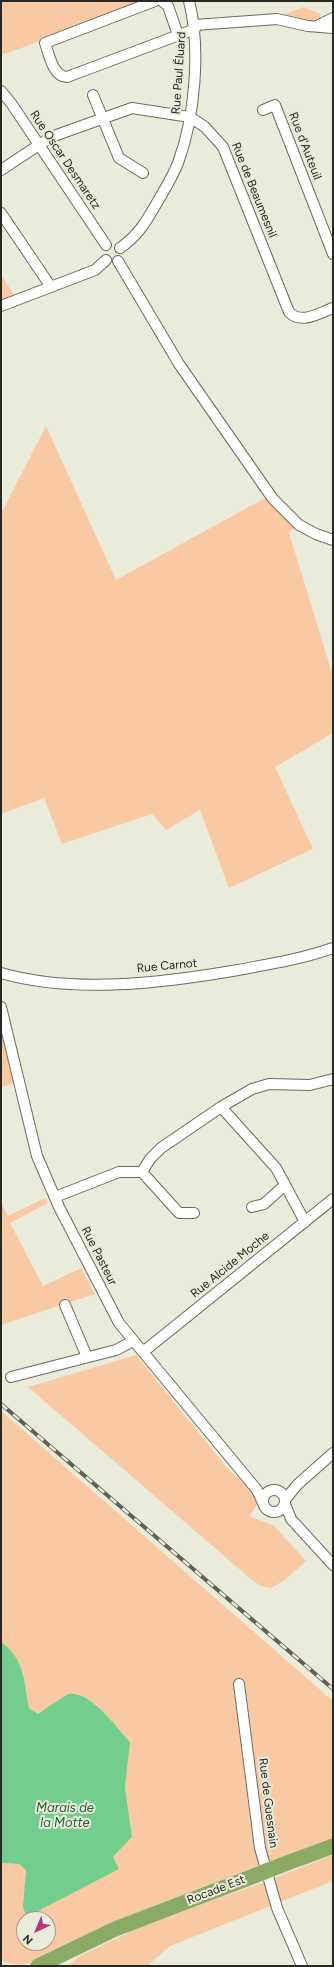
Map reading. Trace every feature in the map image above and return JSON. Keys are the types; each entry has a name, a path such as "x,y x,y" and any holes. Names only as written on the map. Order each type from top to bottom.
{"highway":[{"name":"Rocade Est","path":"99,1936 333,1846"},
{"path":"38,1966 99,1936"},
{"path":"58,1966 99,1936"}],"street":[{"path":"155,1 45,43 57,72 65,77 178,35 195,27 273,19 315,27 333,28"},
{"path":"162,1 168,6 178,35"},
{"name":"Rue Paul Éluard","path":"120,248 132,240 142,230 172,177 180,158 190,117 195,60 195,27 189,1"},
{"path":"315,27 333,18"},
{"name":"Rue Oscar Desmaretz","path":"1,91 39,144 106,245"},
{"path":"93,95 119,158 143,173"},
{"name":"Rue d'Auteuil","path":"263,110 275,105 333,254"},
{"name":"Rue de Beaumesnil","path":"1,170 51,137 132,108 190,117 205,127 223,147 289,312 295,317 305,318 333,308"},
{"path":"1,212 51,287"},
{"path":"114,243 120,248 121,256 118,261 112,262 106,260 102,253 106,245 114,243"},
{"path":"1,306 91,272 98,268 106,260"},
{"path":"118,261 179,364 273,499 299,525 316,534 333,540"},
{"name":"Rue Carnot","path":"1,973 26,980 49,984 123,983 219,974 295,959 333,948"},
{"name":"Rue Pasteur","path":"1,1007 36,1156 54,1198 119,1323 257,1490 262,1502"},
{"path":"142,1172 158,1150 221,1107 248,1091 264,1085 304,1086 333,1079"},
{"path":"221,1107 276,1168 305,1222"},
{"path":"54,1198 119,1172 142,1172 179,1213 194,1213"},
{"path":"252,1207 264,1204 285,1185"},
{"name":"Rue Alcide Moche","path":"143,1352 333,1199"},
{"path":"65,1305 87,1357"},
{"path":"11,1377 116,1350 133,1341"},
{"path":"277,1512 283,1509 285,1502 297,1485 333,1452"},
{"name":"Rue Pasteur","path":"248,1479 259,1486 275,1490"},
{"path":"294,1523 277,1512 267,1510 262,1502 265,1494 297,1485"},
{"path":"275,1490 284,1495 287,1513 294,1523 333,1565"},
{"name":"Rue de Guesnain","path":"239,1684 260,1848 277,1908 302,1966"}],"shaded area":[{"path":"1,1 147,1 8,53 1,54"},
{"path":"304,7 320,14 322,21 308,22 283,15"},
{"path":"1,275 14,295 1,300"},
{"path":"46,426 116,580 265,498 294,528 289,533 333,676 333,733 275,767 313,849 229,888 200,810 166,830 152,814 62,844 44,798 1,814 1,514"},
{"path":"1,1033 14,1083 1,1087"},
{"path":"45,1198 48,1203 10,1223 43,1286 81,1268 95,1294 1,1325 1,1203 8,1216"},
{"path":"136,1355 227,1468 254,1492 257,1505 249,1516 274,1526 306,1561 285,1580 271,1588 261,1586 252,1580 28,1387"},
{"path":"1,1411 333,1701 333,1838 68,1943 56,1950 56,1911 16,1911 16,1951 55,1951 28,1963 6,1963 1,1959 1,1863 19,1864 26,1870 25,1880 119,1869 113,1857 132,1837 125,1787 130,1743 102,1711 86,1698 77,1694 67,1695 37,1714 29,1708 19,1663 9,1649 1,1642"},
{"path":"333,1855 333,1881 170,1946 147,1966 69,1966 78,1957 151,1922 262,1883"}],"water":[{"name":"Marais de la Motte","path":"1,1642 15,1656 19,1663 29,1708 38,1714 67,1695 77,1694 86,1698 102,1711 130,1742 125,1787 132,1837 113,1857 119,1869 38,1911 24,1911 23,1907 26,1870 19,1864 1,1863"}],"railway":[{"path":"1,1404 333,1689"}]}
